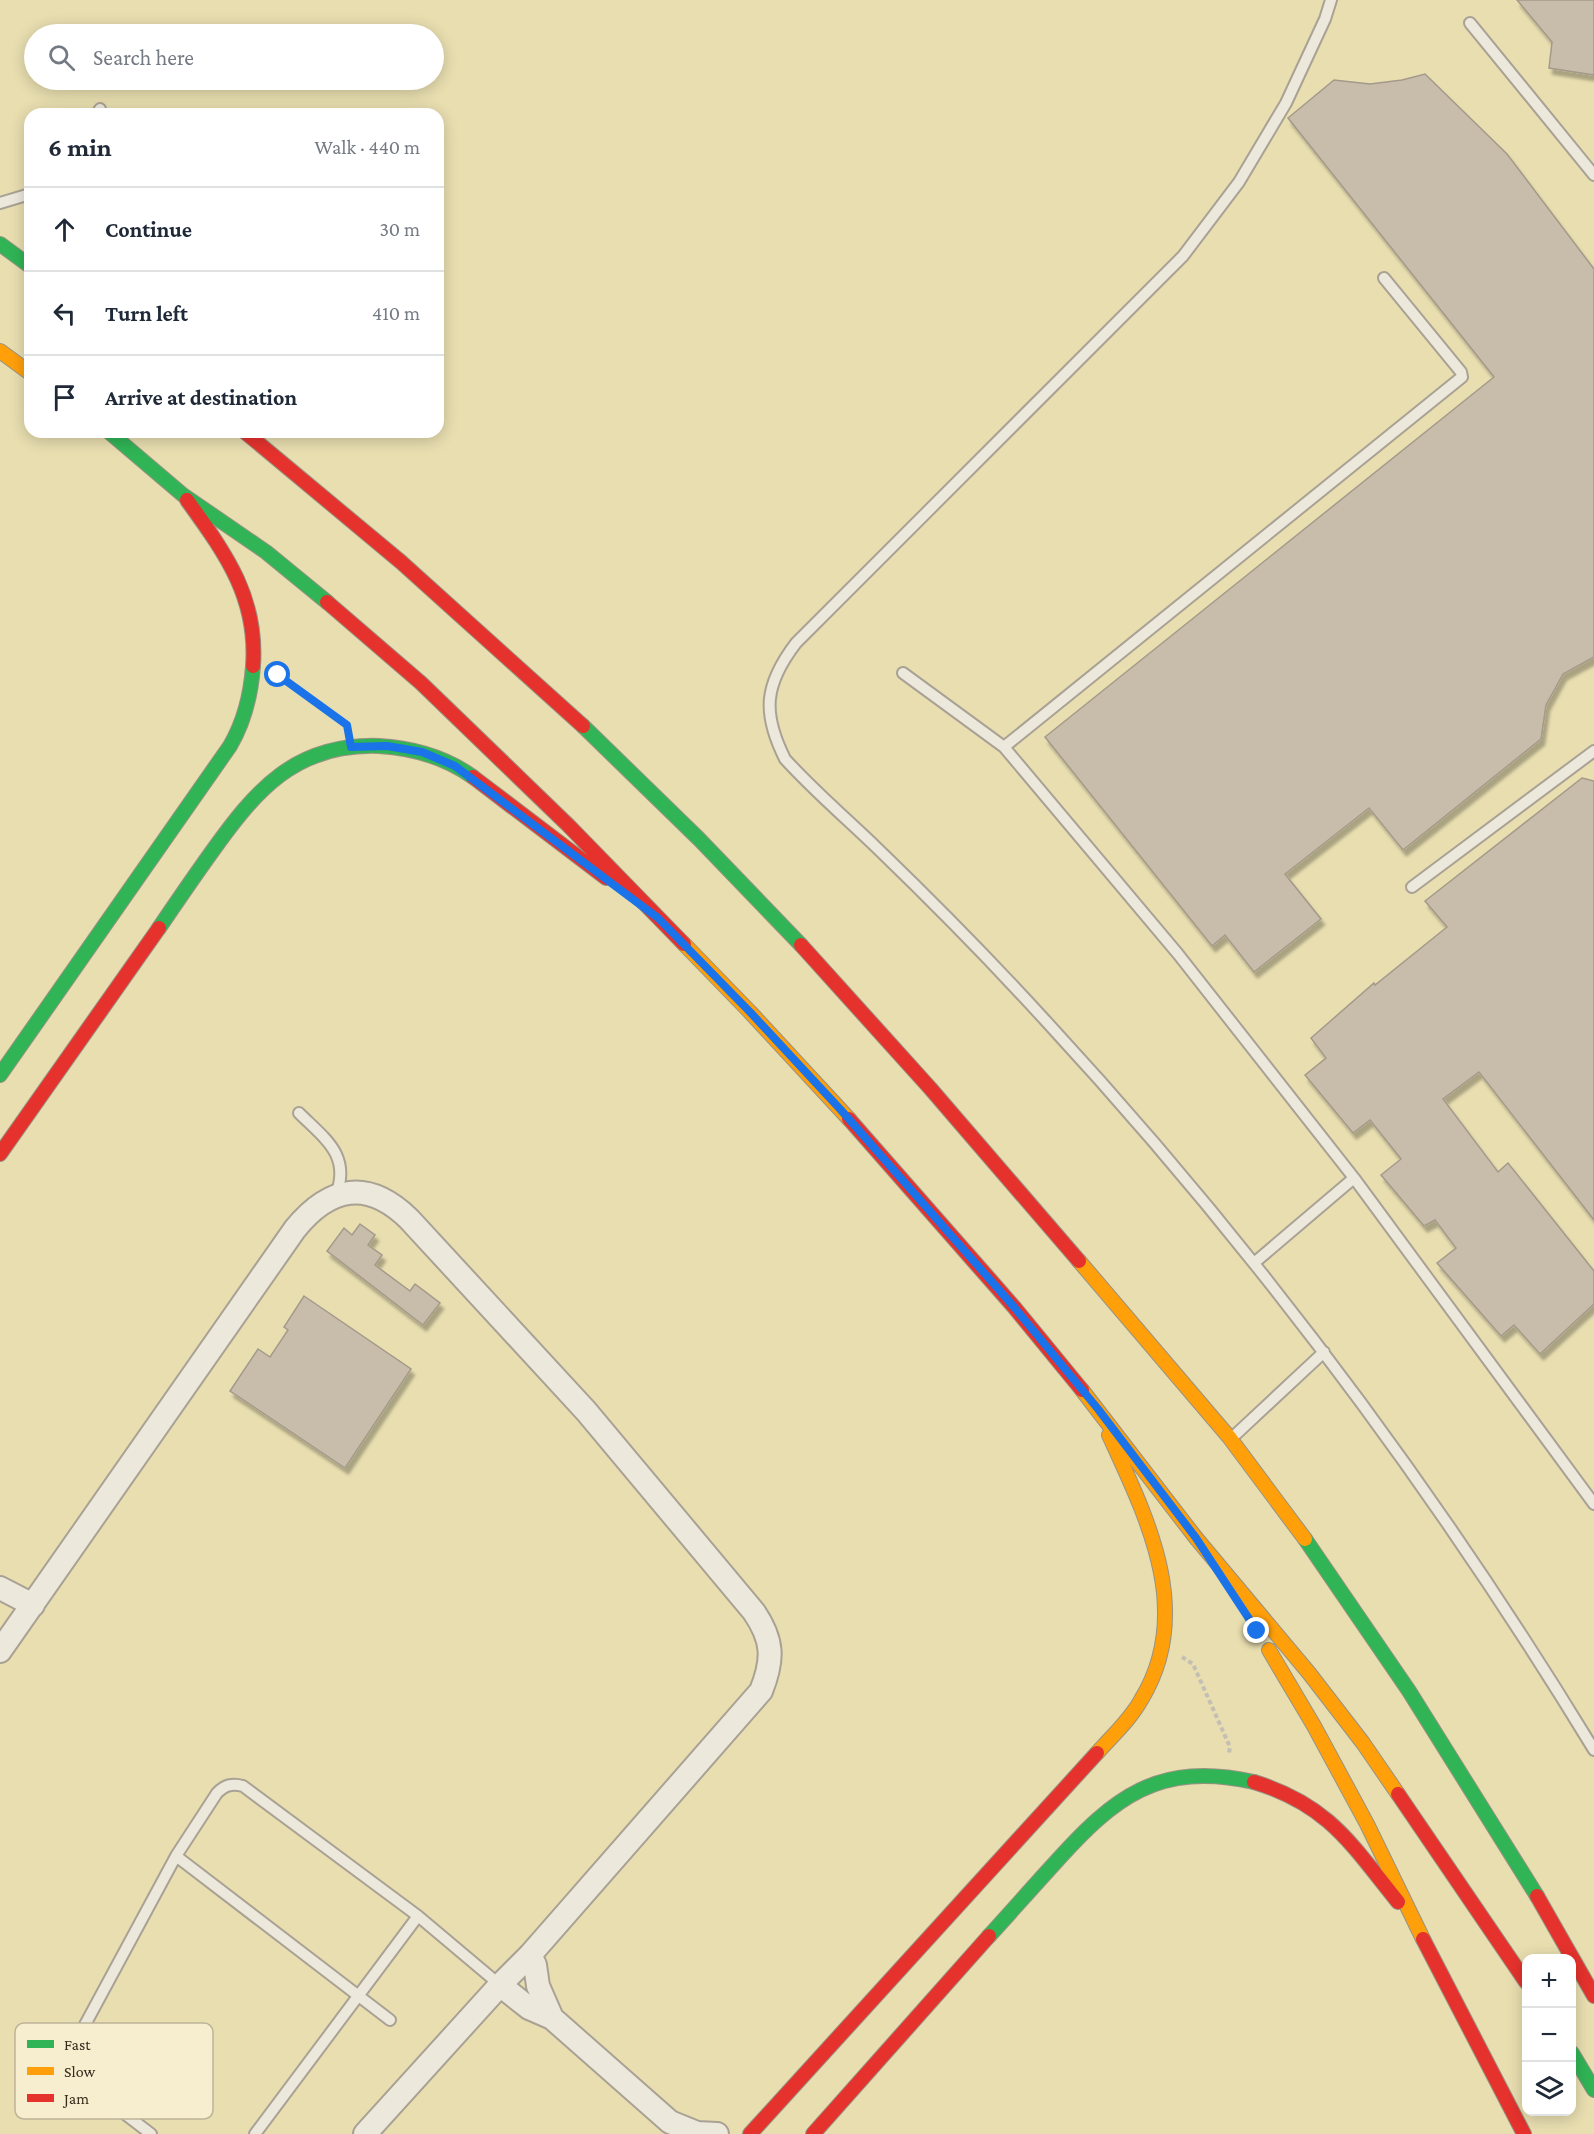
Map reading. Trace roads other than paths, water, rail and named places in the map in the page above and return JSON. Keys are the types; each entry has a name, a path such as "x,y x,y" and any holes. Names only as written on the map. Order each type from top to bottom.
{"main road":[{"path":"0,243 24,261"},
{"path":"0,351 24,369"},
{"path":"116,438 183,495 266,552 345,616 502,760 750,1012 914,1191 1098,1409 1196,1538 1254,1605 1363,1743 1522,1975"},
{"path":"252,438 380,544 490,640 654,794 741,882 908,1063 1151,1344 1230,1439 1351,1606 1415,1701 1519,1866 1594,1996"},
{"path":"0,1075 219,763 236,735 247,705 252,674 250,610 239,580 224,552 183,495"},
{"path":"0,1154 236,817 258,791 286,770 317,755 351,747 387,746 422,752 455,766 658,918"},
{"path":"750,2134 1115,1733 1137,1707 1153,1677 1163,1645 1167,1612 1165,1578 1156,1545 1098,1409"},
{"path":"1196,1538 1257,1631 1314,1726 1368,1824 1416,1925 1524,2134"},
{"path":"813,2134 1080,1835 1103,1812 1130,1794 1161,1783 1193,1777 1226,1778 1260,1783 1291,1795 1320,1813 1345,1837 1416,1925"},
{"path":"1576,2060 1594,2090"}],"street":[{"path":"2,1641 33,1605 306,1215 320,1204 336,1196 356,1192 376,1195 394,1204 409,1219 528,1346 593,1420 754,1612 766,1629 770,1650 769,1671 761,1691 530,1955 365,2134"},
{"path":"0,1588 33,1605"},
{"path":"530,1955 535,1965 538,1986 552,2018"},
{"path":"500,1985 529,2008 552,2018 674,2128 717,2134"}],"lane":[{"path":"1331,0 1286,103 1239,182 1183,256 796,643 780,663 771,687 769,712 774,737 785,759 961,932 1044,1019 1124,1108 1254,1263 1324,1352 1421,1485 1489,1584 1594,1750"},
{"path":"1470,23 1594,175"},
{"path":"0,203 24,196"},
{"path":"1004,747 1461,377 1461,372 1383,278"},
{"path":"903,673 1004,747 1178,954 1354,1178 1594,1504"},
{"path":"1412,887 1594,751"},
{"path":"298,1113 337,1154 341,1167 341,1182 336,1196"},
{"path":"1254,1263 1354,1178"},
{"path":"1230,1439 1324,1352"},
{"path":"86,2023 176,1856 217,1793 226,1786 237,1784 243,1786 418,1916 500,1985"},
{"path":"176,1856 390,2020"},
{"path":"255,2134 418,1916"},
{"path":"131,2119 151,2134"}]}
